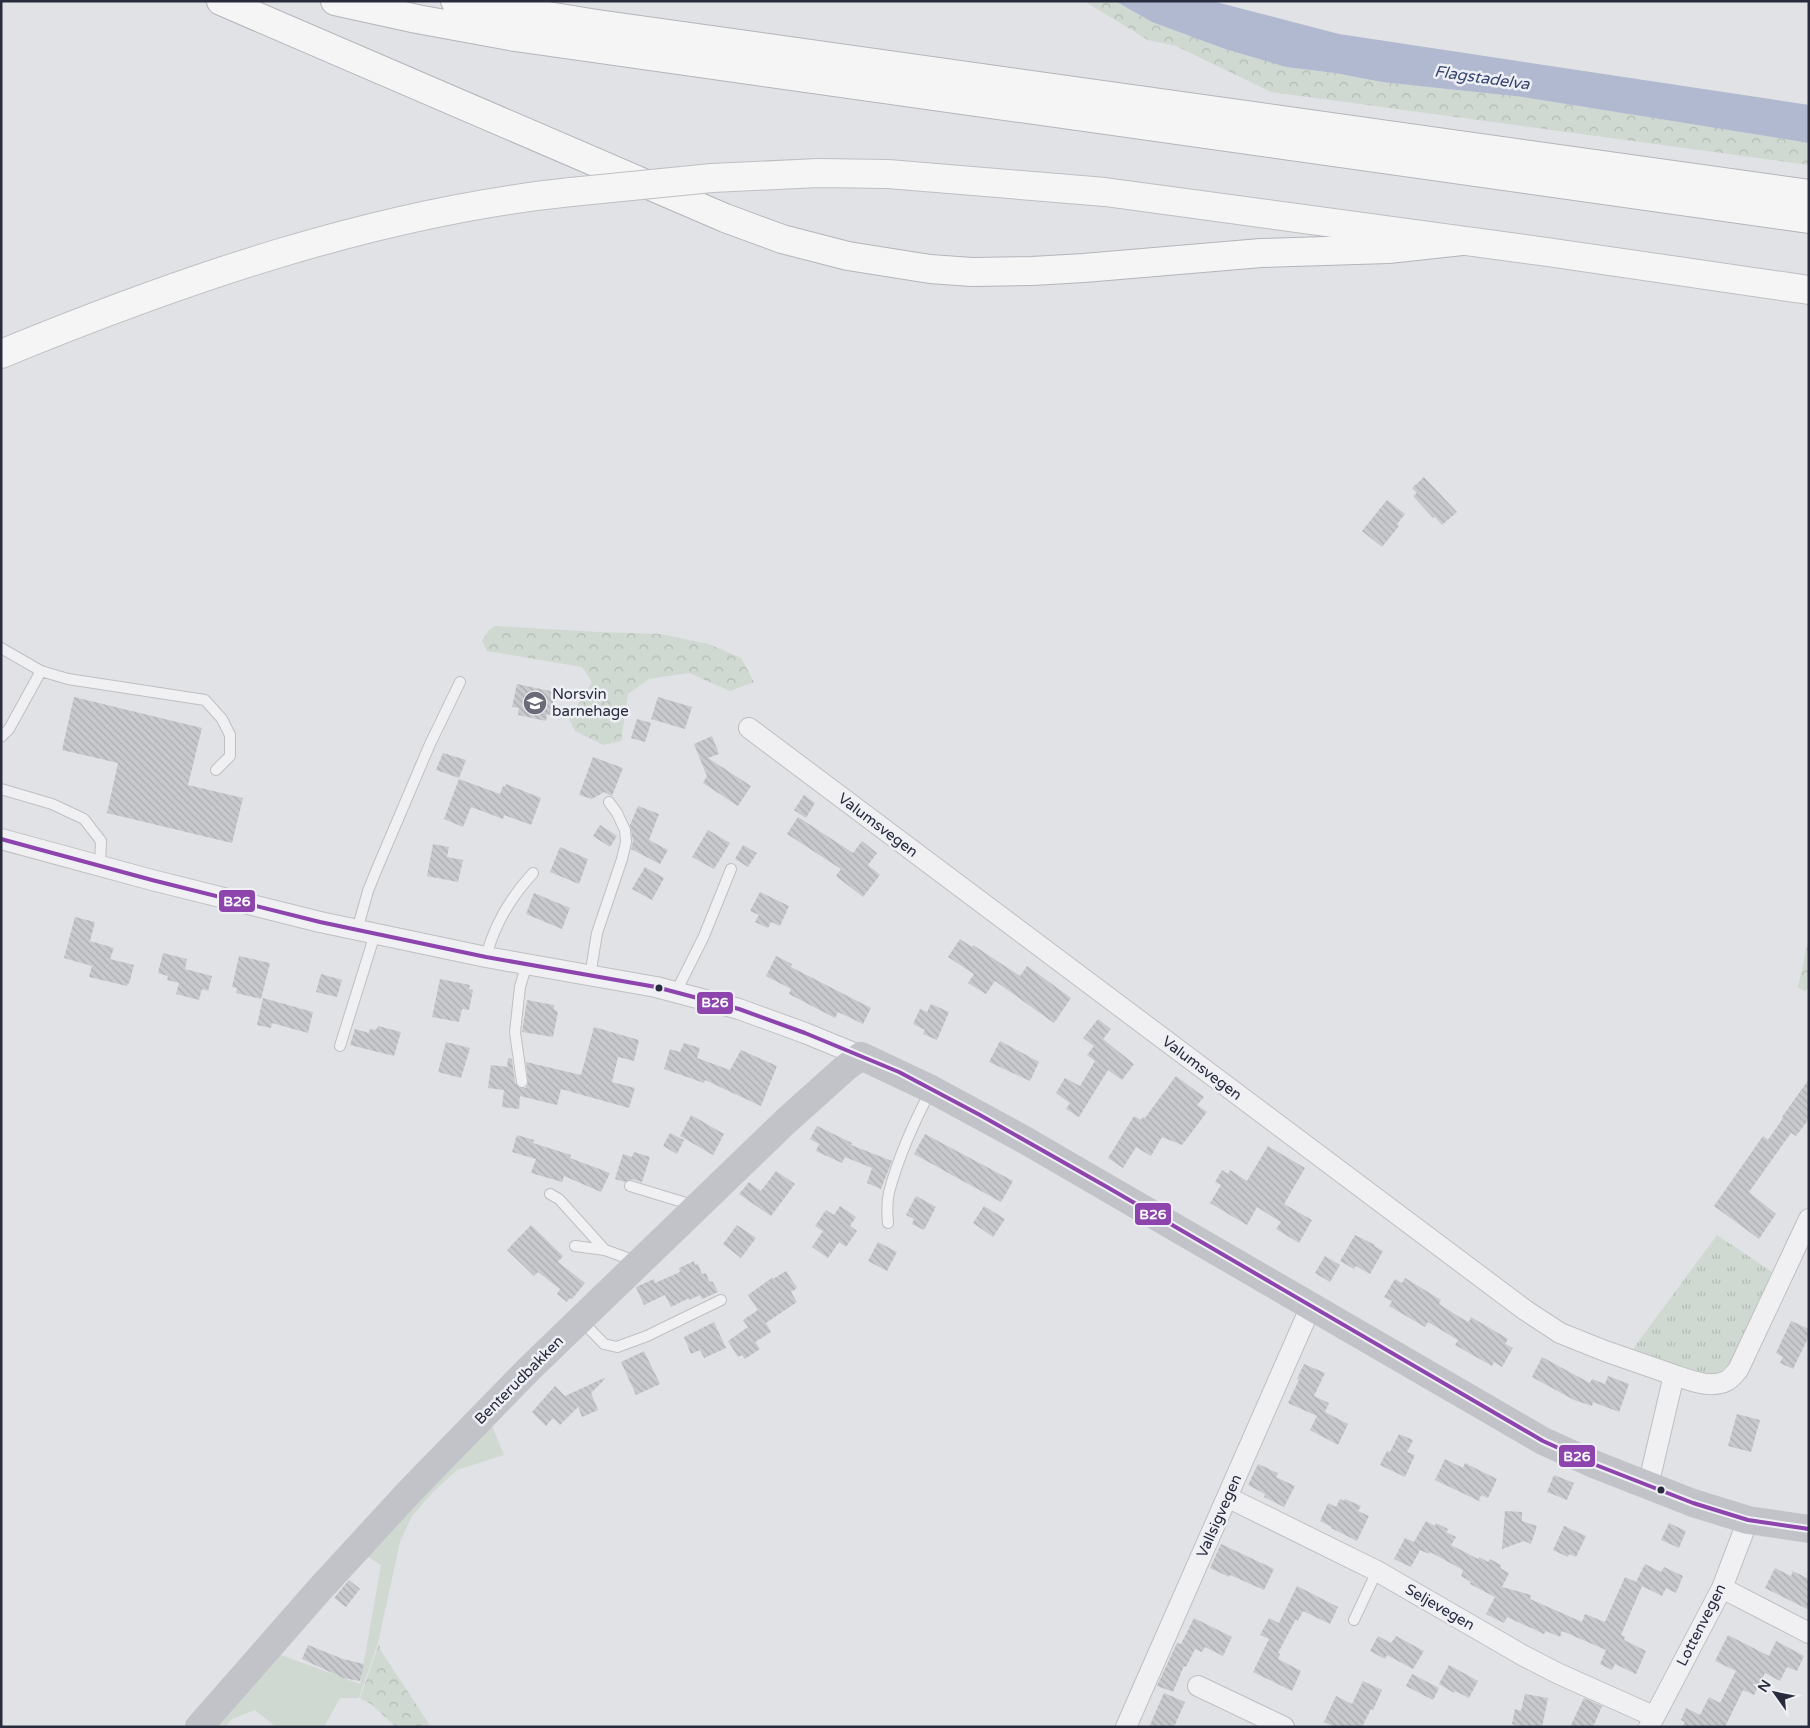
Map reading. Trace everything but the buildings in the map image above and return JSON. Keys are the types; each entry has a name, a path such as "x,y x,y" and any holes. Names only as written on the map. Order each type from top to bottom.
{"main road":[{"path":"221,1 725,218 782,239 848,256 930,269 972,272 1032,271 1261,254 1388,250 1462,241"},
{"path":"335,1 417,20 514,37 1809,219"},
{"path":"455,1 607,26 1809,194"},
{"path":"1,354 195,280 321,241 446,211 572,192 712,178 827,173 888,174 1105,192 1809,290"},
{"path":"861,1056 931,1089 1107,1187 1543,1441 1596,1465 1693,1503 1748,1520 1809,1529"},
{"name":"Benterudbakken","path":"199,1727 320,1589 405,1497 528,1370 785,1122 844,1068 861,1056"}],"street":[{"name":"Valumsvegen","path":"749,728 1525,1310 1560,1333 1674,1376 1698,1382 1719,1384 1726,1381 1738,1370 1809,1219"},
{"path":"1,839 245,904 366,932 486,957 656,986 739,1009 861,1056"},
{"name":"Vallsigvegen","path":"1126,1727 1311,1306"},
{"path":"1648,1486 1674,1376"},
{"name":"Seljevegen","path":"1227,1497 1377,1571 1524,1656 1651,1722"},
{"name":"Lottenvegen","path":"1651,1722 1722,1588 1748,1520"},
{"path":"1722,1588 1809,1633"},
{"path":"1198,1686 1284,1727"}],"lane":[{"path":"1,648 42,670 68,679 204,700 222,719 230,735 230,756 216,770"},
{"path":"1,737 14,721 42,670"},
{"path":"340,1046 366,932 368,891 430,744 460,682"},
{"path":"1,790 52,804 84,819 101,841 100,866"},
{"path":"590,976 597,933 626,842 625,830 609,802"},
{"path":"676,992 704,936 731,869"},
{"path":"486,957 491,936 502,916 522,885 534,873"},
{"path":"522,1082 515,1032 520,987 527,963"},
{"path":"888,1223 889,1193 913,1129 931,1089"},
{"path":"630,1186 697,1206"},
{"path":"550,1194 559,1200 605,1250"},
{"path":"575,1246 605,1250 639,1262"},
{"path":"580,1319 604,1344 617,1347 647,1336 721,1300"},
{"path":"1354,1620 1377,1571"}],"green space":[{"path":"1084,1 1115,1 1152,22 1225,49 1286,67 1335,73 1382,82 1523,97 1809,143 1809,165 1271,92 1176,46 1148,40"},
{"path":"495,626 661,634 709,644 741,658 754,682 730,691 689,673 649,679 628,694 621,741 603,745 575,731 569,719 592,682 582,667 487,651 482,641 489,630"},
{"path":"1809,936 1809,989 1804,991 1798,987"},
{"path":"1717,1235 1772,1272 1731,1361 1716,1373 1698,1372 1633,1349"},
{"path":"490,1421 504,1455 457,1470 433,1492 412,1516 400,1542 378,1643 359,1698 340,1698 324,1727 276,1727 255,1710 232,1719 225,1727 209,1727 273,1652 360,1684 381,1565 362,1553"},
{"path":"379,1644 381,1651 431,1727 396,1727 371,1704 360,1698"}],"water":[{"name":"Flagstadelva","path":"1115,1 1212,1 1339,34 1809,105 1809,143 1523,97 1382,82 1335,73 1286,67 1225,49 1152,22"}],"transit line":[{"name":"B26","path":"1,839 152,880 320,922 486,957 656,987 739,1009 805,1033 899,1072 980,1115 1543,1441 1596,1465 1693,1503 1748,1520 1809,1529"}],"place":[{"name":"Norsvin barnehage","path":"535,703"}]}
